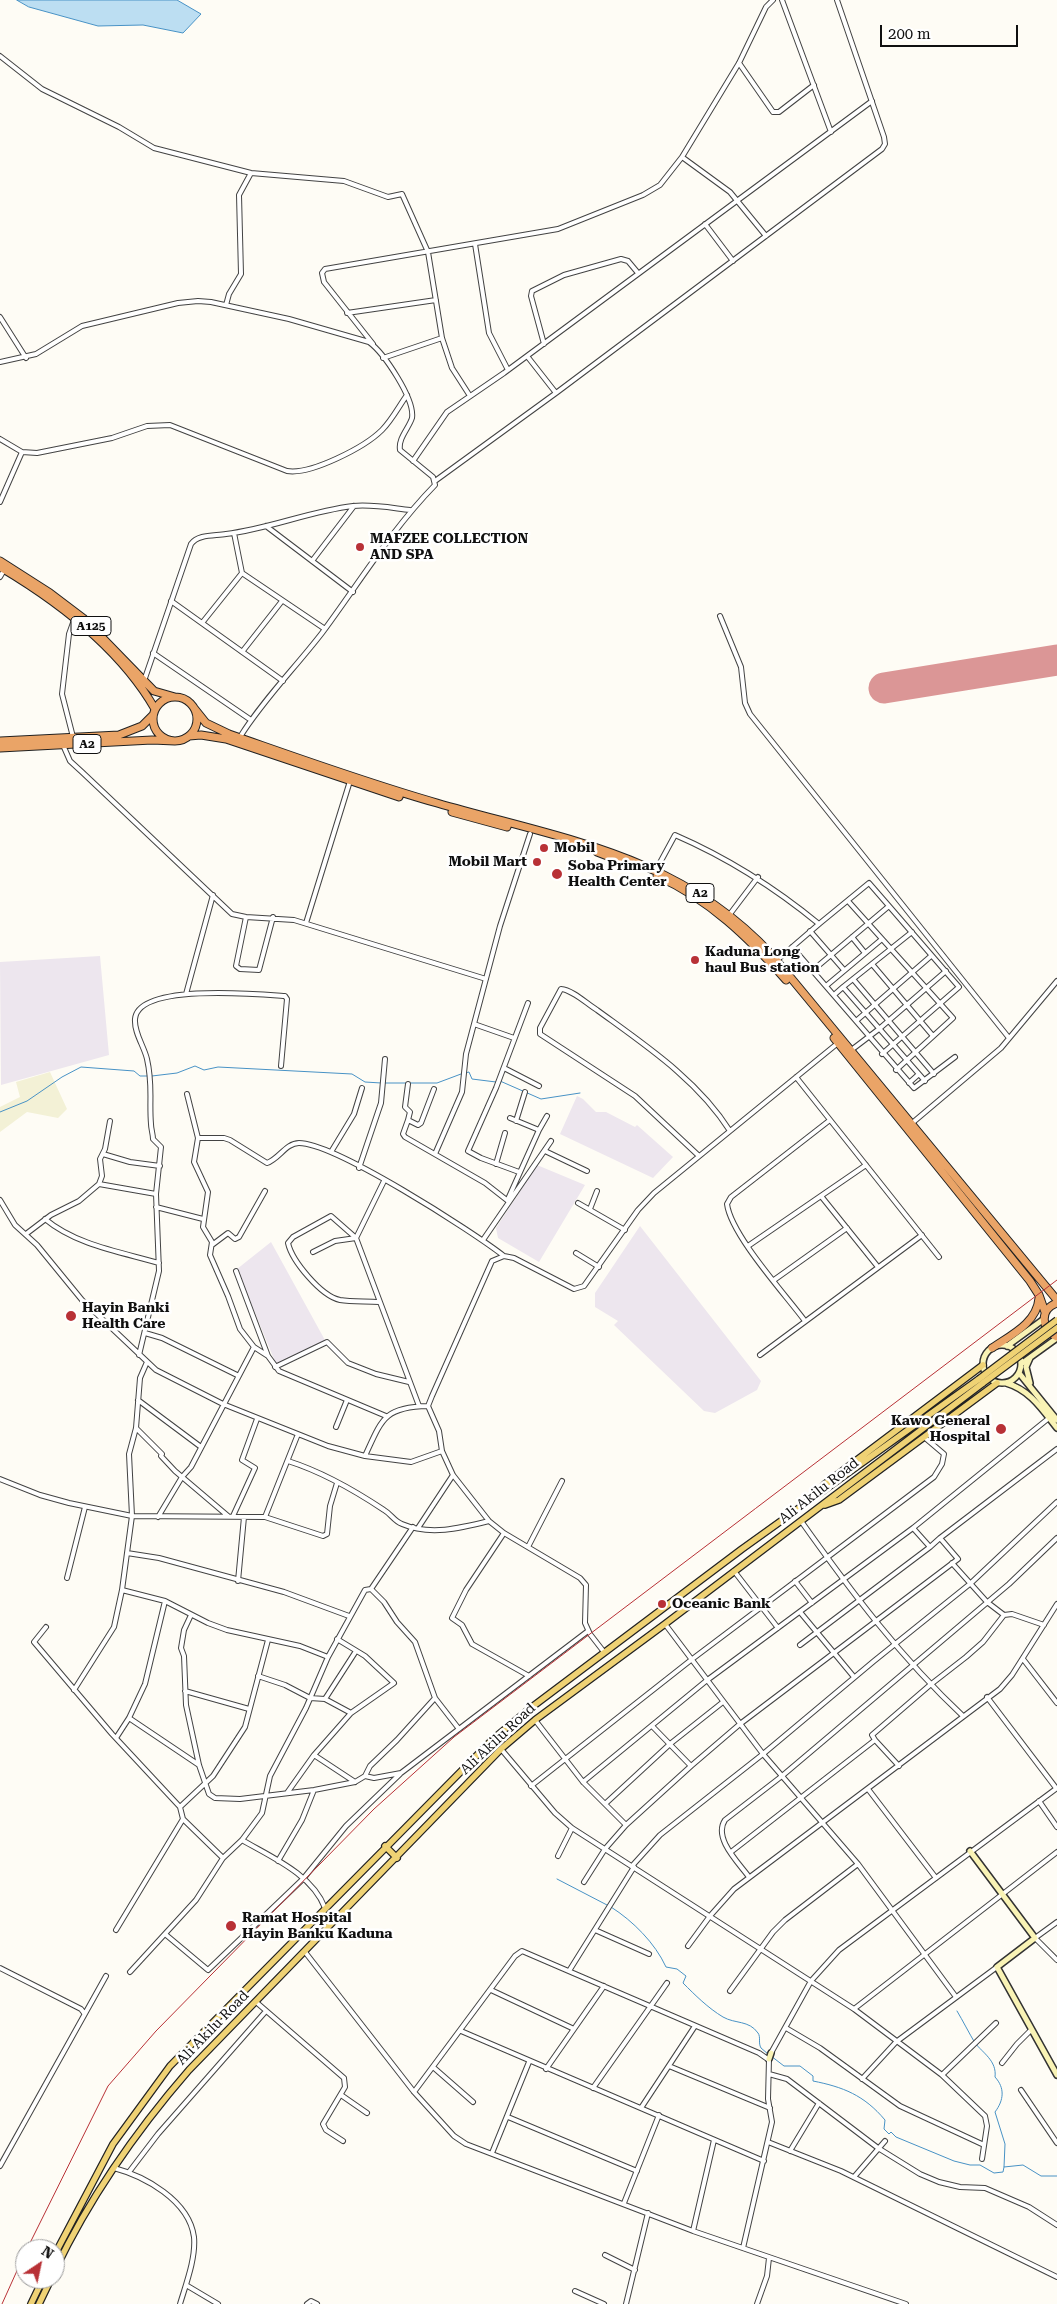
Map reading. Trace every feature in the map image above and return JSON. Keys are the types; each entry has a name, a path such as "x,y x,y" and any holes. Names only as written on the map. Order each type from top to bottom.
{"highway":[{"name":"A125","path":"0,561 50,593 83,618 159,694 175,697"},
{"name":"A125","path":"2,568 74,620 102,645 141,686 154,712"},
{"path":"175,697 189,702 194,708 197,723 189,736 175,741 161,736 156,730 154,712 167,698 175,697"},
{"name":"A2","path":"194,708 202,719 212,727 239,738 401,792 612,852 684,884 730,914 776,960 1057,1301 1045,1316"},
{"name":"A2","path":"0,741 128,733 142,726 154,712"},
{"name":"A2","path":"189,736 201,734 226,739 350,781 593,851 661,877 711,907 736,927 806,1002 1039,1295 1047,1330 1057,1338"},
{"name":"A2","path":"0,748 152,740 175,741"},
{"path":"1046,1288 1057,1291"},
{"path":"992,1348 1034,1315 1039,1295"}],"main road":[{"name":"Ali Akilu Road","path":"65,2252 113,2168 172,2089 501,1749 535,1720 801,1521 1057,1320"},
{"name":"Ali Akilu Road","path":"62,2239 95,2174 142,2101 170,2066 385,1846 493,1739 604,1652 813,1498 1057,1328"},
{"path":"813,1498 825,1484 983,1365"},
{"path":"820,1506 839,1500 998,1383"},
{"path":"385,1846 397,1858"},
{"path":"32,2304 39,2289"},
{"path":"39,2304 46,2289"}],"street":[{"path":"435,480 399,446 411,420 412,412 407,395 376,348 324,282 322,273 325,269 558,229 643,195 660,185 682,157 739,63 768,0"},
{"path":"766,7 774,0"},
{"path":"782,0 831,132"},
{"path":"239,738 251,720 353,592 410,510 435,485 435,480 882,149 885,144 884,137 838,0"},
{"path":"0,56 42,90 119,126 154,148 251,174 344,180 388,197 402,194 428,252 442,338 452,368 470,396"},
{"path":"739,63 773,112 779,112 814,86"},
{"path":"414,461 447,412 544,344 872,101"},
{"path":"682,157 730,192 766,236"},
{"path":"226,305 229,294 242,274 239,195 251,174"},
{"path":"704,224 733,261"},
{"path":"475,244 489,333 508,370"},
{"path":"544,344 531,296 532,291 564,275 621,259 628,261 638,273"},
{"path":"347,313 436,300"},
{"path":"0,362 26,358 36,354 82,326 198,301 226,305 289,319 360,339 376,348"},
{"path":"0,317 26,358"},
{"path":"383,358 442,338"},
{"path":"527,356 556,392"},
{"path":"0,439 22,452 37,453 112,438 147,426 170,425 287,471 297,473 311,470 330,462 382,430 407,395"},
{"path":"0,502 22,452"},
{"path":"144,681 192,541 200,537 234,533 354,506 378,506 410,510"},
{"path":"312,561 354,506"},
{"path":"266,526 353,592"},
{"path":"234,533 242,573 325,629"},
{"path":"0,577 2,568"},
{"path":"202,623 242,573"},
{"path":"172,601 283,681"},
{"path":"242,652 282,601"},
{"path":"720,616 741,667 745,703 750,714 1010,1038"},
{"path":"73,737 62,694 69,634 74,620"},
{"path":"154,653 251,720"},
{"path":"63,745 70,761 232,914 246,917 273,917 306,924 486,979"},
{"path":"306,924 350,781"},
{"path":"435,1154 459,1102 474,1024 500,926 530,834"},
{"path":"656,870 675,834 717,853 758,877 819,924"},
{"path":"730,914 758,877"},
{"path":"776,960 869,883 959,987 882,1054"},
{"path":"186,994 213,896"},
{"path":"848,901 953,1018 896,1070"},
{"path":"812,971 889,906"},
{"path":"246,917 236,966 240,969 259,970 273,917"},
{"path":"810,932 844,970"},
{"path":"834,995 912,932"},
{"path":"852,937 865,953"},
{"path":"826,986 882,939"},
{"path":"792,947 896,1070 916,1088 955,1057"},
{"path":"856,1021 931,956"},
{"path":"860,957 893,989 933,1036"},
{"path":"850,1051 946,972"},
{"path":"853,979 934,1074"},
{"path":"911,1124 1001,1048 1057,981"},
{"path":"843,987 925,1081"},
{"path":"698,1156 635,1096 540,1034 540,1028 559,991 566,990 575,995 662,1059 706,1100 730,1131"},
{"path":"140,1355 160,1263 157,1253 156,1194 161,1147 153,1139 151,1080 137,1031 135,1020 138,1009 143,1004 160,998 186,994 257,994 286,997 282,1066"},
{"path":"519,1172 468,1151 499,1082 528,1003"},
{"path":"474,1024 514,1038"},
{"path":"198,1138 224,1138 230,1140 267,1163 292,1144 316,1146 331,1152 483,1240 504,1256 514,1258 574,1289 584,1286 654,1193 838,1043"},
{"path":"359,1168 375,1126 384,1082 386,1059"},
{"path":"504,1068 539,1086"},
{"path":"909,1083 919,1074"},
{"path":"796,1077 940,1257"},
{"path":"408,1084 405,1107 410,1112 404,1130 405,1136 508,1200"},
{"path":"331,1152 354,1114 362,1088"},
{"path":"408,1120 419,1125 434,1089"},
{"path":"516,1121 525,1092"},
{"path":"187,1094 198,1138 194,1162 208,1192 202,1219 203,1227 211,1238 210,1255 240,1329 254,1347 268,1356"},
{"path":"508,1200 519,1172 547,1116"},
{"path":"510,1118 540,1130"},
{"path":"805,1321 748,1246 728,1211 727,1204 731,1197 830,1120"},
{"path":"26,1234 44,1219 80,1201 99,1184 102,1176 100,1159 103,1154 110,1121"},
{"path":"496,1164 505,1133"},
{"path":"483,1240 508,1200 545,1152 551,1141"},
{"path":"545,1152 587,1171"},
{"path":"103,1154 130,1162 160,1166"},
{"path":"748,1246 866,1165"},
{"path":"356,1238 384,1181"},
{"path":"99,1184 156,1194"},
{"path":"212,1246 228,1233 236,1239 239,1237 265,1191"},
{"path":"590,1209 597,1191"},
{"path":"821,1196 878,1267"},
{"path":"0,1200 10,1218 82,1300 161,1373 258,1419 364,1456 411,1462 442,1450"},
{"path":"578,1203 625,1230"},
{"path":"156,1207 202,1219"},
{"path":"380,1302 340,1300 332,1297 317,1285 296,1262 288,1243 293,1237 331,1216 356,1238 380,1302 409,1382 419,1406"},
{"path":"44,1219 58,1230 76,1239 160,1263"},
{"path":"774,1280 847,1228"},
{"path":"760,1355 922,1235"},
{"path":"313,1252 335,1241 356,1238"},
{"path":"576,1253 599,1267"},
{"path":"504,1256 492,1261 428,1406 439,1431 442,1450 452,1475 489,1521 504,1534 580,1578 586,1585 585,1615 588,1631 604,1652"},
{"path":"236,1271 268,1356 275,1367 286,1374 386,1416"},
{"path":"1007,1346 1014,1349 1021,1364 1019,1373 1016,1379 1005,1383 998,1383 990,1379 983,1365 985,1355 992,1348 1007,1346 1045,1316"},
{"path":"145,1333 162,1338 237,1375"},
{"path":"1021,1364 1057,1338"},
{"path":"275,1367 327,1342 348,1363 376,1374 409,1382"},
{"path":"158,1517 182,1476 191,1467 237,1375 254,1347"},
{"path":"1030,1358 1026,1367 1027,1377 1035,1392"},
{"path":"74,1690 114,1627 122,1590 132,1516 129,1454 136,1428 140,1378 147,1362"},
{"path":"1019,1373 1057,1420"},
{"path":"1005,1383 1023,1390 1057,1428"},
{"path":"138,1400 201,1448"},
{"path":"336,1427 347,1400"},
{"path":"364,1456 386,1416 391,1412 408,1406 428,1406"},
{"path":"583,1782 653,1727 706,1681 913,1528 1048,1418"},
{"path":"231,1516 255,1468 242,1460 258,1419"},
{"path":"136,1428 182,1476 231,1516"},
{"path":"265,1517 298,1434"},
{"path":"531,1786 691,1660 934,1477 942,1464 944,1454 924,1437"},
{"path":"800,1645 1057,1449"},
{"path":"288,1461 324,1473 337,1483 383,1509 397,1522 416,1528 456,1530 489,1521"},
{"path":"130,1972 196,1900 223,1858 242,1840 262,1813 270,1776 349,1616 363,1592 371,1590 452,1475"},
{"path":"0,1479 40,1495 85,1507 132,1516 265,1517 326,1536 330,1506 337,1483"},
{"path":"528,1547 562,1481"},
{"path":"569,1971 633,1867 660,1835 763,1754 854,1677 971,1583 1057,1502"},
{"path":"67,1578 85,1507"},
{"path":"238,1581 244,1517"},
{"path":"801,1521 843,1580 912,1665 963,1716"},
{"path":"913,1528 930,1547"},
{"path":"504,1534 466,1590 452,1618 462,1625 472,1644 529,1676"},
{"path":"584,1882 605,1849 626,1825 691,1766 740,1724 958,1559 940,1538"},
{"path":"749,1877 722,1838 720,1830 725,1820 782,1776 987,1602 1057,1538"},
{"path":"127,1553 159,1558 284,1592 349,1616"},
{"path":"952,1563 987,1602 1004,1615 1012,1614 1044,1625"},
{"path":"734,1571 778,1628"},
{"path":"795,1581 812,1602"},
{"path":"122,1590 165,1602 227,1630 300,1646 328,1657"},
{"path":"371,1590 384,1602 397,1622 415,1642 435,1698 459,1729"},
{"path":"116,1738 129,1718 145,1684 165,1602"},
{"path":"688,1946 710,1916 734,1889 1000,1689 1023,1659 1057,1604"},
{"path":"800,1612 854,1677"},
{"path":"191,1615 184,1630 181,1648 184,1656 185,1691 204,1786 209,1794 215,1798 240,1799 314,1790 355,1782 365,1776 370,1766 435,1698"},
{"path":"899,1766 872,1735 983,1642 1004,1615"},
{"path":"665,1624 706,1681 763,1754 823,1821 858,1864 956,1996"},
{"path":"46,1627 34,1642 116,1738 180,1807 183,1819 223,1858"},
{"path":"165,1934 208,1970 303,1879 346,1826 401,1773 588,1631"},
{"path":"287,1793 314,1756 351,1713 394,1683 365,1656 337,1639"},
{"path":"180,1807 204,1786 245,1727 268,1640"},
{"path":"325,1699 356,1652"},
{"path":"1023,1659 1057,1702"},
{"path":"258,1676 285,1685 310,1698 325,1699 351,1713"},
{"path":"185,1691 249,1709"},
{"path":"743,2248 772,2122 768,2074 769,2060 771,2053 811,1981 839,1950 1057,1788 987,1697"},
{"path":"605,1804 670,1744 723,1702"},
{"path":"129,1718 199,1764"},
{"path":"535,1720 583,1782 626,1825"},
{"path":"653,1727 691,1766"},
{"path":"731,1852 875,1740"},
{"path":"501,1749 555,1813 572,1828 854,2009 942,2075 985,2116 987,2126 982,2159"},
{"path":"314,1756 355,1782"},
{"path":"365,1776 374,1778 401,1773"},
{"path":"868,1789 936,1878"},
{"path":"278,1861 302,1820 314,1790"},
{"path":"1039,1801 1057,1827"},
{"path":"116,1930 183,1819"},
{"path":"558,1856 572,1828"},
{"path":"242,1840 278,1861 303,1879 318,1894 325,1908"},
{"path":"970,1851 1036,1938 1057,1960"},
{"path":"854,2009 1057,1852"},
{"path":"730,1991 785,1920 858,1864"},
{"path":"862,2079 896,2042 1057,1922"},
{"path":"595,1930 649,1954"},
{"path":"414,2092 515,1956 522,1951 651,2006 769,2060"},
{"path":"305,1952 414,2092 454,2136 492,2153 693,2231 906,2304"},
{"path":"997,1967 1057,2075"},
{"path":"0,1968 81,2009 84,2013"},
{"path":"0,2166 106,1976"},
{"path":"593,2088 667,1983"},
{"path":"546,2069 604,1986"},
{"path":"491,1990 574,2029"},
{"path":"256,2002 344,2078 345,2087 323,2124 326,2130 343,2141"},
{"path":"129,2172 158,2134 266,2011"},
{"path":"942,2075 996,2023"},
{"path":"641,2108 695,2026"},
{"path":"786,2028 820,2048 914,2114 984,2146"},
{"path":"1002,2063 1016,2044 1031,2030"},
{"path":"461,2031 529,2062 764,2160"},
{"path":"492,2153 529,2062"},
{"path":"668,2066 770,2108"},
{"path":"433,2067 473,2102"},
{"path":"768,2074 787,2079 878,2148 920,2174 939,2182 960,2187 985,2188 1029,2207 1057,2225"},
{"path":"1021,2090 1057,2143"},
{"path":"341,2094 367,2113"},
{"path":"790,2151 819,2103"},
{"path":"624,2203 659,2115"},
{"path":"508,2117 637,2170"},
{"path":"693,2231 714,2140"},
{"path":"854,2177 885,2140"},
{"path":"768,2142 854,2177 1057,2277"},
{"path":"113,2168 129,2172 162,2190 185,2215 192,2228 194,2246 180,2304"},
{"path":"626,2304 648,2213"},
{"path":"605,2255 635,2270"},
{"path":"757,2304 767,2276 769,2258"},
{"path":"186,2285 218,2304"},
{"path":"576,2291 604,2304"},
{"path":"887,2304 890,2298"},
{"path":"307,2304 311,2300 317,2304"}],"shaded area":[{"path":"100,956 109,1055 1,1085 0,962"},
{"path":"50,1072 67,1109 58,1118 27,1112 0,1132 0,1107 20,1097 16,1082"},
{"path":"577,1096 583,1099 596,1112 606,1112 635,1127 637,1125 673,1157 653,1178 560,1134"},
{"path":"537,1165 585,1185 539,1262 498,1238 496,1228"},
{"path":"640,1226 761,1381 757,1390 715,1413 704,1411 614,1325 618,1321 595,1307 595,1293"},
{"path":"271,1242 326,1342 276,1364 237,1269"}],"water":[{"path":"17,0 177,0 201,14 183,33 143,25 98,26 29,7"}],"waterway":[{"path":"152,1076 177,1073 195,1066 204,1070 218,1067 352,1074 365,1082 381,1083"},
{"path":"0,1112 27,1101 62,1077 81,1067 134,1071 140,1076 148,1076"},
{"path":"465,1073 469,1072 472,1079 496,1082"},
{"path":"385,1083 437,1083 461,1074"},
{"path":"500,1081 541,1099 580,1093"},
{"path":"557,1879 607,1905"},
{"path":"611,1907 643,1933 656,1949 666,1967 677,1969 686,1976 683,1983 697,1997 723,2017 746,2024 754,2029 759,2035 761,2048 768,2054"},
{"path":"957,2011 975,2043 992,2062 995,2077 1002,2090 1002,2099 995,2112 1005,2144 1004,2167 1023,2165 1041,2176 1057,2176"},
{"path":"771,2056 784,2066 800,2066 813,2076 813,2081 843,2089 861,2098 885,2120 884,2129 889,2134 891,2132 896,2137 954,2161 970,2165 980,2165 994,2173 1003,2172 1004,2167"}],"runway":[{"path":"884,688 1057,660"}],"railway":[{"path":"32,2239 108,2086 156,2031 374,1809 454,1737 1057,1280"},
{"path":"2,2304 15,2275"}],"place":[{"name":"MAFZEE COLLECTION AND SPA","path":"360,547"},
{"name":"Mobil","path":"544,848"},
{"name":"Mobil Mart","path":"537,862"},
{"name":"Soba Primary Health Center","path":"557,874"},
{"name":"Kaduna Long haul Bus station","path":"695,960"},
{"name":"Hayin Banki Health Care","path":"71,1316"},
{"name":"Kawo General Hospital","path":"1001,1429"},
{"name":"Oceanic Bank","path":"662,1604"},
{"name":"Ramat Hospital Hayin Banku Kaduna","path":"231,1926"}]}
